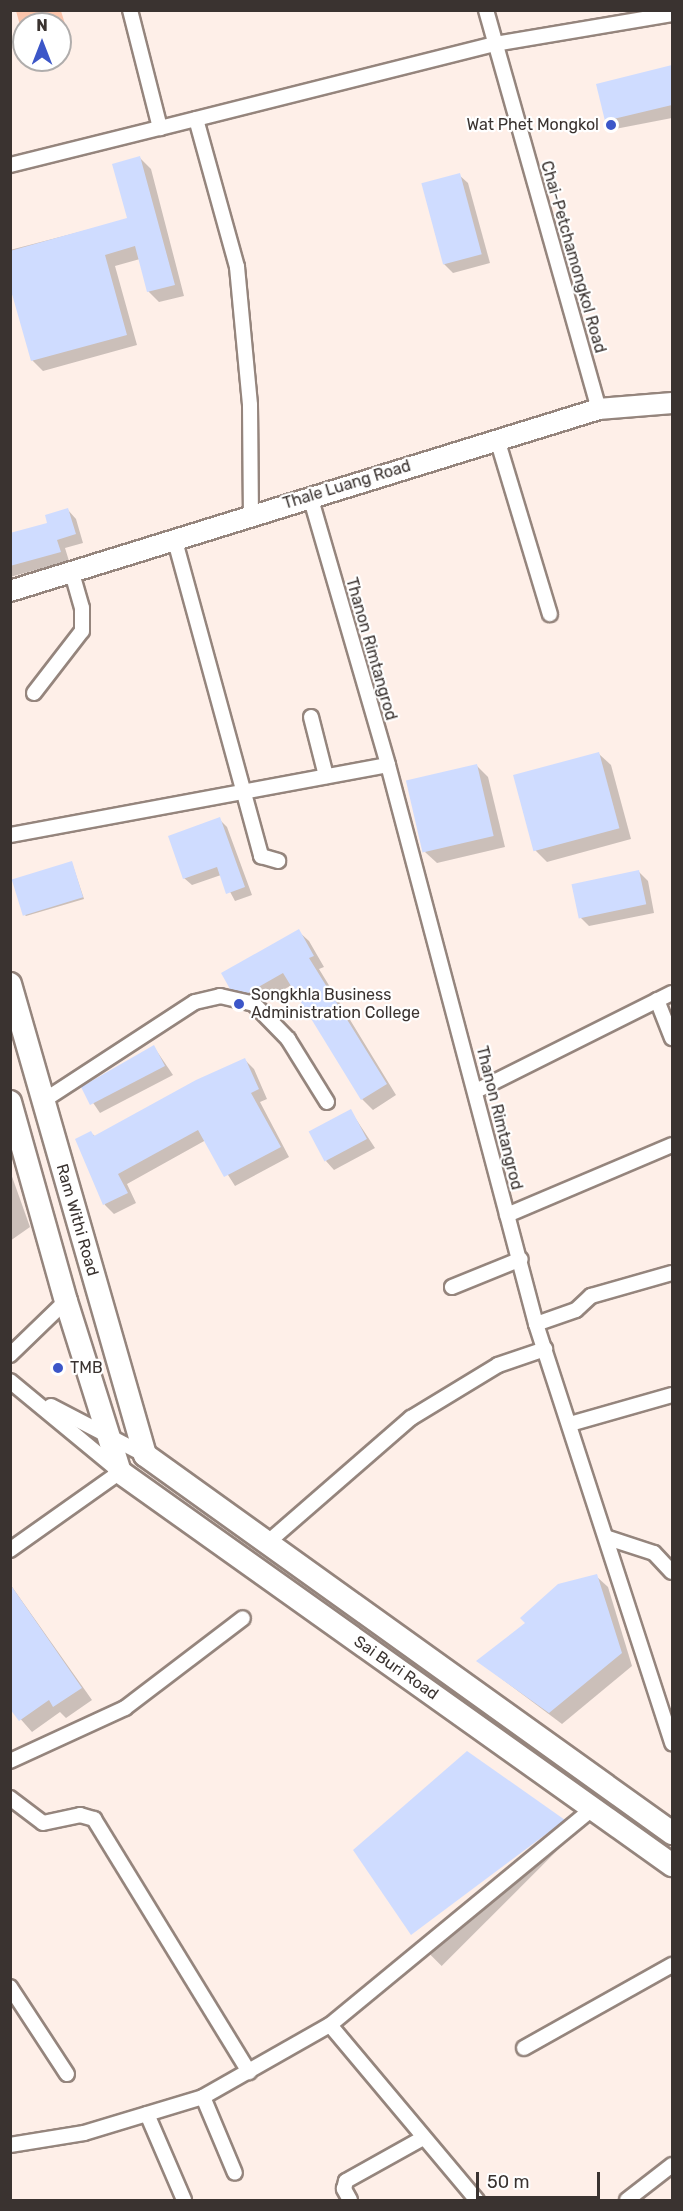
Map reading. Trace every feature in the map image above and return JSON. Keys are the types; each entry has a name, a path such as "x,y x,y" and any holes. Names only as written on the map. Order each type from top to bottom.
{"main road":[{"name":"Thale Luang Road","path":"10,600 18,589 497,439 599,409 672,403"},
{"name":"Ram Withi Road","path":"10,984 145,1455"},
{"name":"Ram Withi Road","path":"10,1102 66,1301 120,1472"},
{"path":"120,1472 145,1455"},
{"name":"Sai Buri Road","path":"145,1455 672,1833"},
{"name":"Sai Buri Road","path":"120,1472 672,1864"}],"street":[{"path":"130,10 160,128"},
{"name":"Chai-Petchamongkol Road","path":"486,10 599,409"},
{"path":"10,165 495,44 672,14"},
{"path":"196,119 237,267 250,405 251,516"},
{"path":"497,439 550,614"},
{"name":"Thanon Rimtangrod","path":"310,496 388,765 507,1215 521,1259 536,1323 608,1538 672,1743"},
{"path":"175,541 261,856 278,861"},
{"path":"34,693 82,631 84,621 72,573"},
{"path":"311,717 326,776"},
{"path":"10,835 388,765"},
{"path":"476,1091 672,993"},
{"path":"43,1101 195,1002 220,996 254,1004 288,1039 327,1102"},
{"path":"657,1000 672,1038"},
{"path":"507,1215 672,1145"},
{"path":"452,1287 521,1259"},
{"path":"536,1323 576,1310 591,1296 672,1273"},
{"path":"10,1355 66,1301"},
{"path":"267,1543 411,1418 498,1365 545,1349"},
{"path":"10,1381 120,1472 10,1550"},
{"path":"25,1392 145,1455"},
{"path":"570,1425 672,1395"},
{"path":"608,1538 654,1553 672,1572"},
{"path":"10,1761 125,1707 243,1618"},
{"path":"10,1798 43,1823 80,1815 94,1819 249,2072"},
{"path":"10,2145 84,2133 203,2097 249,2072 330,2025 593,1808"},
{"path":"524,2048 672,1965"},
{"path":"10,1987 67,2074"},
{"path":"330,2025 477,2200"},
{"path":"203,2097 235,2173"},
{"path":"147,2114 184,2200"},
{"path":"350,2200 344,2189 346,2181 423,2138"},
{"path":"627,2200 672,2165"}],"shaded area":[{"path":"16,11 61,12 16,12"}],"building":[{"path":"672,65 672,105 605,121 596,84"},
{"path":"140,156 175,285 147,292 135,246 105,255 127,335 31,361 10,287 10,251 127,218 112,164"},
{"path":"460,173 482,254 443,264 421,183"},
{"path":"68,508 76,534 57,540 61,552 10,566 10,533 47,523 45,515"},
{"path":"599,752 619,828 533,851 513,775"},
{"path":"477,764 494,836 423,853 406,780"},
{"path":"220,817 245,887 226,894 217,867 183,879 168,836"},
{"path":"72,861 83,897 23,916 12,879"},
{"path":"639,870 646,904 579,919 572,884"},
{"path":"299,929 314,956 309,958 387,1084 361,1100 283,973 248,993 230,989 221,973"},
{"path":"154,1045 165,1066 90,1105 81,1087"},
{"path":"245,1058 259,1089 251,1093 281,1147 224,1177 198,1130 118,1174 128,1193 103,1205 75,1139 91,1131 94,1136 196,1080"},
{"path":"351,1109 367,1139 325,1162 309,1132"},
{"path":"597,1574 622,1653 549,1713 476,1661 525,1623 520,1618 558,1584"},
{"path":"10,1584 82,1688 53,1707 49,1700 19,1721 10,1709"},
{"path":"467,1751 565,1820 411,1935 353,1850"}],"place":[{"name":"Wat Phet Mongkol","path":"611,125"},
{"name":"Songkhla Business Administration College","path":"239,1004"},
{"name":"TMB","path":"58,1368"}]}
